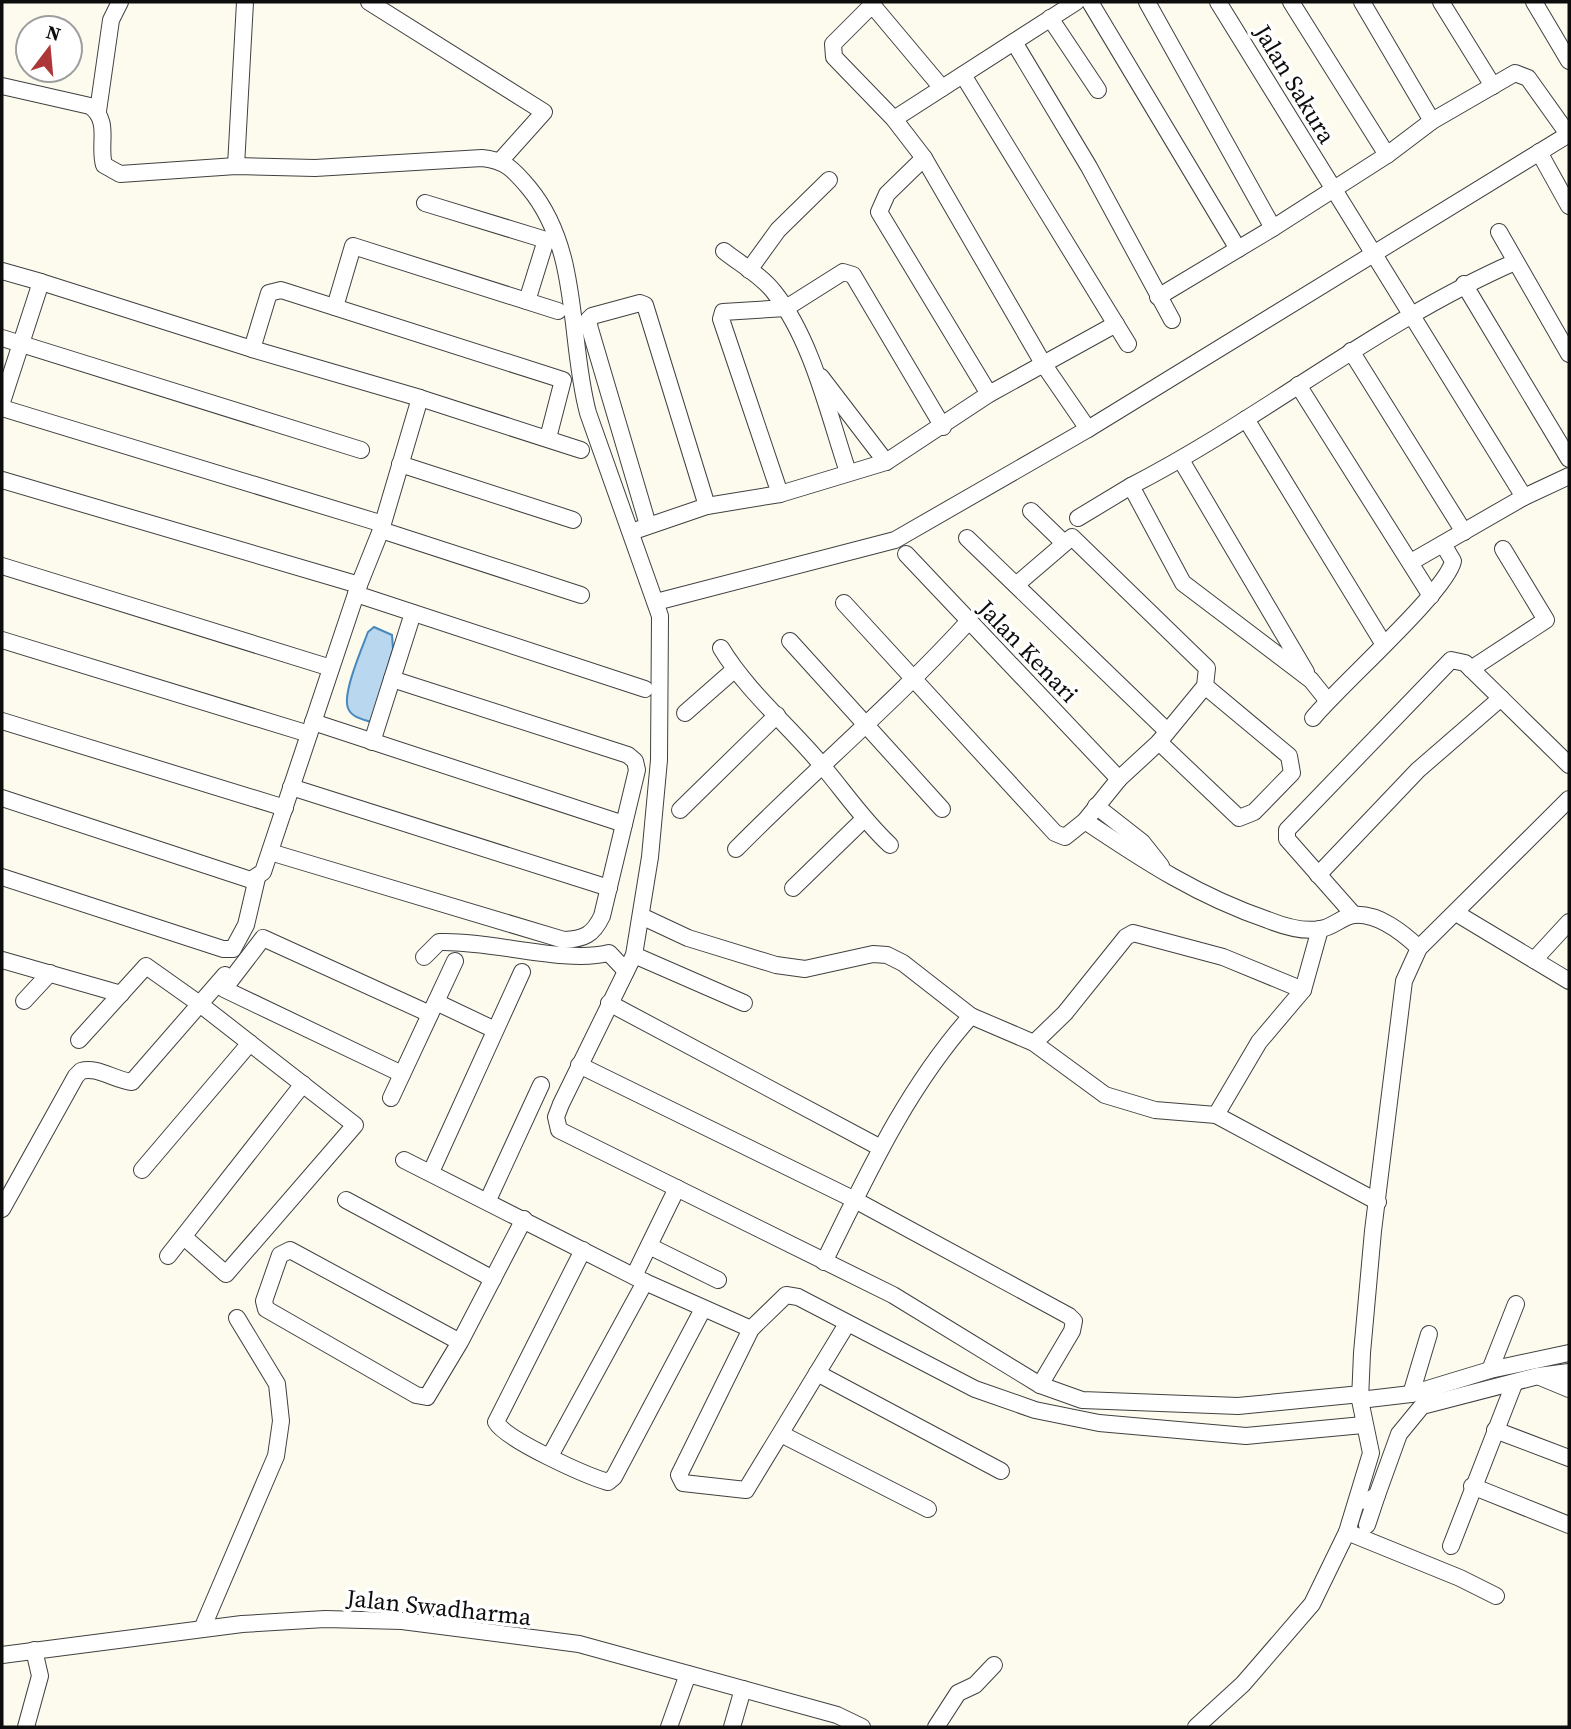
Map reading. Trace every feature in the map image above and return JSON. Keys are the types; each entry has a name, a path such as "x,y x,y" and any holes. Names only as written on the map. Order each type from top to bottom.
{"street":[{"path":"98,111 111,20 120,2"},
{"path":"236,166 245,2"},
{"path":"369,2 544,112 500,160"},
{"path":"894,120 1076,2"},
{"path":"1090,2 1238,249"},
{"path":"1147,2 1273,228"},
{"name":"Jalan Sakura","path":"1218,2 1371,254 1524,497"},
{"path":"1291,2 1387,155"},
{"path":"1362,2 1432,121"},
{"path":"1441,2 1493,86"},
{"path":"1534,2 1569,61"},
{"path":"942,88 878,9 870,7 833,44 832,53 894,120 924,158 1044,365 1088,429"},
{"path":"1050,18 1098,90"},
{"path":"1014,42 1089,167 1172,320"},
{"path":"656,602 895,540 1088,429 1569,134 1528,78 1515,74 1432,121 1387,155 1158,297"},
{"path":"963,75 1128,344"},
{"path":"2,86 90,106 98,111 103,119 102,158 110,171 120,173 236,166 315,168 453,158 500,160 512,168 543,206 557,235 573,305 581,386 656,602 660,616 662,649 659,760 650,857 634,955 556,1117 559,1130 893,1295 1040,1385 1082,1400 1361,1408"},
{"path":"1539,152 1569,206"},
{"path":"924,158 894,186 879,212 989,394"},
{"path":"749,270 778,230 829,180"},
{"path":"425,203 545,240 527,301"},
{"path":"1499,232 1569,354"},
{"path":"335,307 353,246 558,311"},
{"path":"724,251 774,291 786,309 811,364 848,472"},
{"path":"1077,518 1181,460 1410,313 1464,284 1515,262"},
{"path":"2,271 420,398 581,450"},
{"path":"780,494 721,319 723,312 786,309 844,272 853,275 943,427"},
{"path":"2,402 41,282"},
{"path":"1464,284 1569,459"},
{"path":"252,349 269,293 274,290 335,307 563,380 548,438"},
{"path":"648,525 590,329 588,320 592,316 640,303 645,305 707,506"},
{"path":"631,532 707,506 780,494 886,462 943,427 989,394 1115,324"},
{"path":"2,338 361,450"},
{"path":"1352,351 1464,532"},
{"path":"811,364 886,462"},
{"path":"1298,385 1431,596"},
{"path":"2,798 251,880 257,878 263,872 357,589 382,527 420,398"},
{"path":"2,408 382,527 581,595"},
{"path":"1246,419 1383,643"},
{"path":"1181,460 1311,680 1327,700"},
{"path":"400,464 573,520"},
{"path":"1411,562 1524,497 1569,476"},
{"path":"2,480 357,589 413,613 645,689"},
{"path":"1131,486 1183,583 1311,680"},
{"path":"1031,511 1063,542"},
{"path":"844,603 1058,836 1069,835 1085,821 1119,779 1163,737 1205,687 1208,668 1072,537 1016,585"},
{"path":"967,538 1016,585 1239,818 1254,812 1292,773 1289,757 1205,687"},
{"path":"1313,718 1327,700 1431,596 1452,568 1453,561 1443,544"},
{"path":"1471,668 1546,620 1503,549"},
{"name":"Jalan Kenari","path":"906,554 1119,779"},
{"path":"2,566 331,668"},
{"path":"372,742 413,613"},
{"path":"736,849 821,764 915,680 968,622"},
{"path":"2,640 311,728 372,742 624,824"},
{"path":"790,641 942,809"},
{"path":"721,648 734,670 821,764 863,820 890,845"},
{"path":"1353,915 1287,839 1287,830 1445,665 1459,660 1471,668 1569,765"},
{"path":"685,713 734,670"},
{"path":"270,852 564,940 580,939 594,932 602,916 609,888 637,770 635,761 628,755 392,679"},
{"path":"1318,875 1418,770 1501,698"},
{"path":"680,810 777,715"},
{"path":"2,721 285,808"},
{"path":"291,787 609,888"},
{"path":"1198,1727 1243,1684 1312,1604 1347,1532 1358,1500 1371,1453 1361,1408 1378,1202 1405,981 1419,948 1569,799"},
{"path":"1096,806 1142,842 1170,878"},
{"path":"793,888 863,820"},
{"path":"1085,821 1170,878 1269,921 1320,929 1353,915 1383,921 1419,948"},
{"path":"2,877 223,949 233,949 246,925 257,878"},
{"path":"1456,913 1569,981"},
{"path":"641,915 688,938 776,965 805,970 873,954 887,955 903,963 971,1016 1034,1043 1105,1095 1154,1110 1216,1115 1378,1202"},
{"path":"1534,960 1569,922"},
{"path":"1216,1115 1259,1042 1303,990 1320,929"},
{"path":"1034,1043 1065,1013 1126,937 1133,933 1223,957 1303,990"},
{"path":"402,1074 225,989 263,938 495,1031"},
{"path":"424,957 439,942 491,944 553,953 598,956 608,954 626,971"},
{"path":"634,955 744,1003"},
{"path":"2,1209 80,1071 96,1070 110,1078 132,1082 201,1005 239,957"},
{"path":"2,960 121,994"},
{"path":"391,1098 455,961"},
{"path":"79,1040 146,966 201,1005 355,1125 226,1274 184,1237"},
{"path":"431,1172 522,972"},
{"path":"24,1001 50,974"},
{"path":"610,1003 879,1147"},
{"path":"824,1262 879,1147 940,1051 971,1016"},
{"path":"142,1170 250,1043"},
{"path":"579,1065 855,1200 1069,1316 1074,1321 1072,1331 1040,1385"},
{"path":"168,1256 303,1084"},
{"path":"488,1200 541,1085"},
{"path":"404,1160 488,1200 639,1279 703,1310 751,1329"},
{"path":"550,1455 639,1279 649,1246 677,1188"},
{"path":"346,1200 493,1279"},
{"path":"460,1342 289,1250 280,1255 264,1301 266,1310 422,1397 430,1395 460,1342 524,1219"},
{"path":"649,1246 718,1280"},
{"path":"583,1250 496,1422 501,1431 608,1482 614,1477 703,1310"},
{"path":"847,1324 746,1490 683,1483 679,1475 751,1329 786,1296 798,1297 975,1390 1035,1410 1099,1423 1246,1436 1361,1408 1490,1370 1569,1353"},
{"path":"1490,1370 1516,1304"},
{"path":"202,1629 276,1456 281,1421 277,1384 236,1318"},
{"path":"1411,1394 1429,1334"},
{"path":"1367,1525 1399,1434 1422,1406 1538,1376 1569,1372"},
{"path":"817,1373 1001,1471"},
{"path":"1538,1376 1569,1389"},
{"path":"1451,1546 1472,1486 1514,1384"},
{"path":"1495,1430 1569,1458"},
{"path":"780,1434 928,1509"},
{"path":"1472,1486 1569,1525"},
{"path":"1358,1500 1368,1501 1377,1495"},
{"path":"1347,1532 1460,1578 1496,1596"},
{"name":"Jalan Swadharma","path":"2,1655 202,1629 325,1619 402,1621 579,1644 837,1715 862,1727"},
{"path":"26,1727 40,1676 34,1650"},
{"path":"936,1727 958,1693 975,1685 994,1665"},
{"path":"670,1727 688,1674"},
{"path":"732,1727 743,1689"}],"water":[{"path":"374,627 392,635 393,649 371,722 352,714 347,701 357,659 368,632"}]}
